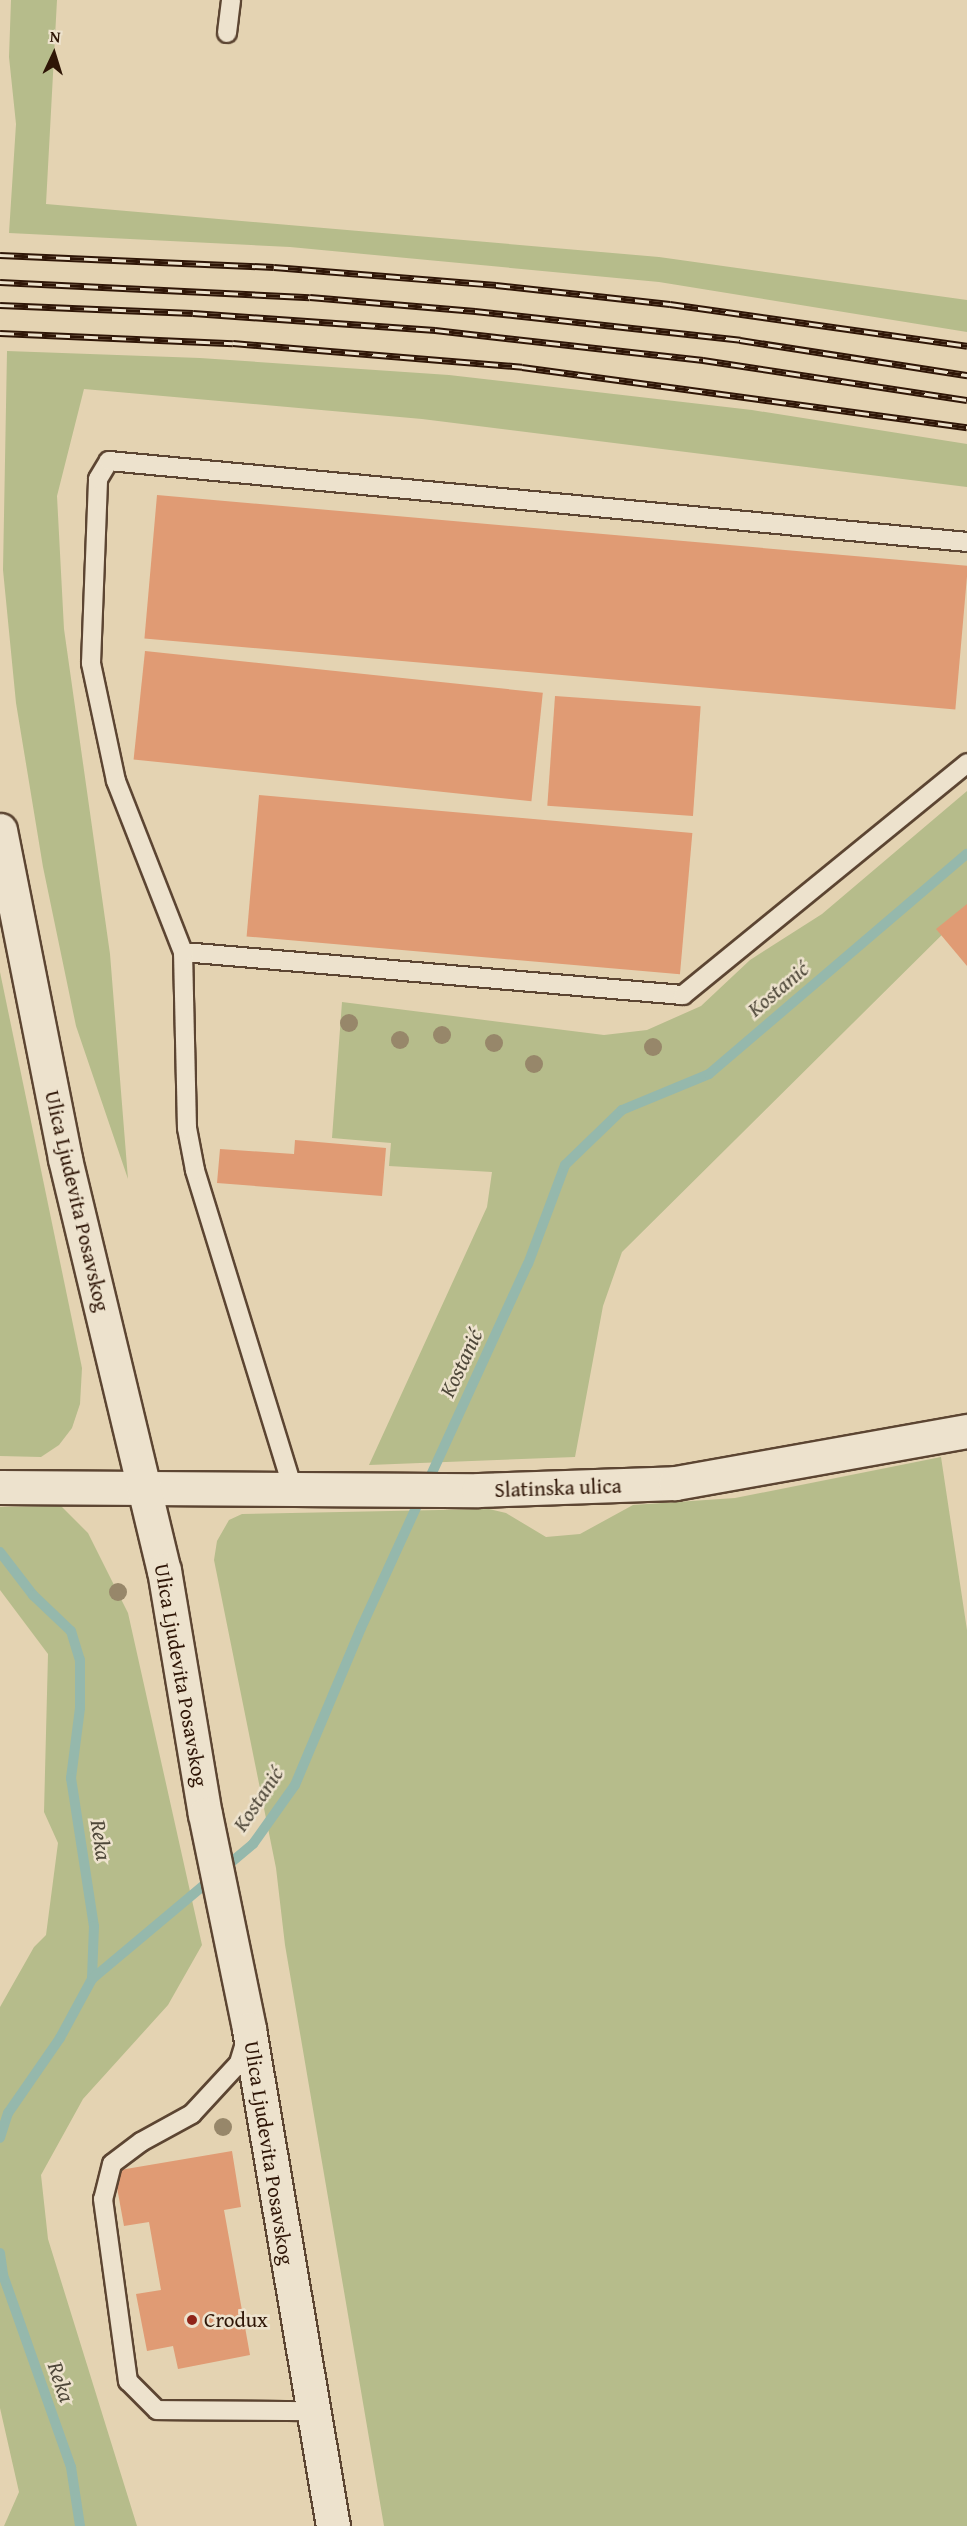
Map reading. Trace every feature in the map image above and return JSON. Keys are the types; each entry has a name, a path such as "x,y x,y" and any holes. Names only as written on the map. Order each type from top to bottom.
{"main road":[{"name":"Ulica Ljudevita Posavskog","path":"0,830 65,1159 164,1570 205,1814 249,2029 333,2526"},
{"name":"Slatinska ulica","path":"0,1487 478,1490 675,1483 967,1431"}],"lane":[{"path":"227,33 231,0"},
{"path":"293,1489 195,1170 188,1128 183,952 116,781 91,663 98,479 108,461 967,542"},
{"path":"183,952 683,995 967,763"},
{"path":"249,2029 239,2062 192,2114 141,2142 112,2164 103,2199 128,2381 157,2410 312,2411"}],"green space":[{"path":"11,0 57,0 46,204 659,257 967,300 967,332 659,282 290,247 9,233 16,124 9,57"},
{"path":"7,351 200,358 449,375 752,410 967,444 967,487 422,419 84,389 57,496 64,629 110,954 128,1179 76,1026 43,867 16,703 3,570"},
{"path":"967,791 967,910 622,1252 603,1306 575,1457 369,1465 487,1207 492,1172 389,1166 391,1143 332,1138 342,1002 604,1035 647,1030 701,1006 750,960 822,914"},
{"path":"0,972 82,1368 80,1404 72,1428 59,1445 41,1457 0,1456"},
{"path":"941,1457 967,1630 967,2526 384,2526 285,1945 276,1868 214,1560 217,1541 229,1520 242,1514 489,1509 506,1513 546,1537 580,1534 633,1505 735,1498"},
{"path":"61,1506 88,1533 128,1613 202,1945 168,2005 83,2099 41,2175 48,2239 137,2526 4,2526 19,2492 0,2408 0,2007 34,1947 46,1935 58,1843 44,1812 48,1654 0,1590 0,1507"}],"building":[{"path":"157,495 967,566 955,709 144,638"},
{"path":"145,651 543,693 531,801 134,759"},
{"path":"555,696 701,706 693,816 547,806"},
{"path":"259,795 692,833 680,974 247,936"},
{"path":"967,904 967,966 936,929"},
{"path":"295,1140 386,1148 382,1196 217,1183 220,1149 294,1154"},
{"path":"232,2151 241,2207 224,2210 250,2355 178,2369 173,2346 147,2351 136,2294 161,2290 149,2222 124,2226 114,2171"}],"waterway":[{"name":"Kostanić","path":"92,1979 253,1844 295,1785 361,1628 528,1264 565,1165 622,1110 709,1074 967,854"},
{"name":"Reka","path":"0,1552 33,1595 71,1631 80,1660 80,1708 71,1778 94,1926 92,1979 60,2038 8,2113 0,2138"},
{"name":"Reka","path":"0,2253 3,2275 71,2467 80,2526"}],"railway":[{"path":"0,255 274,267 496,285 670,304 967,346"},
{"path":"0,282 310,297 475,311 740,340 967,375"},
{"path":"0,305 193,313 435,330 703,360 967,400"},
{"path":"0,333 233,343 522,367 967,427"}],"place":[{"name":"Crodux","path":"192,2320"}]}
